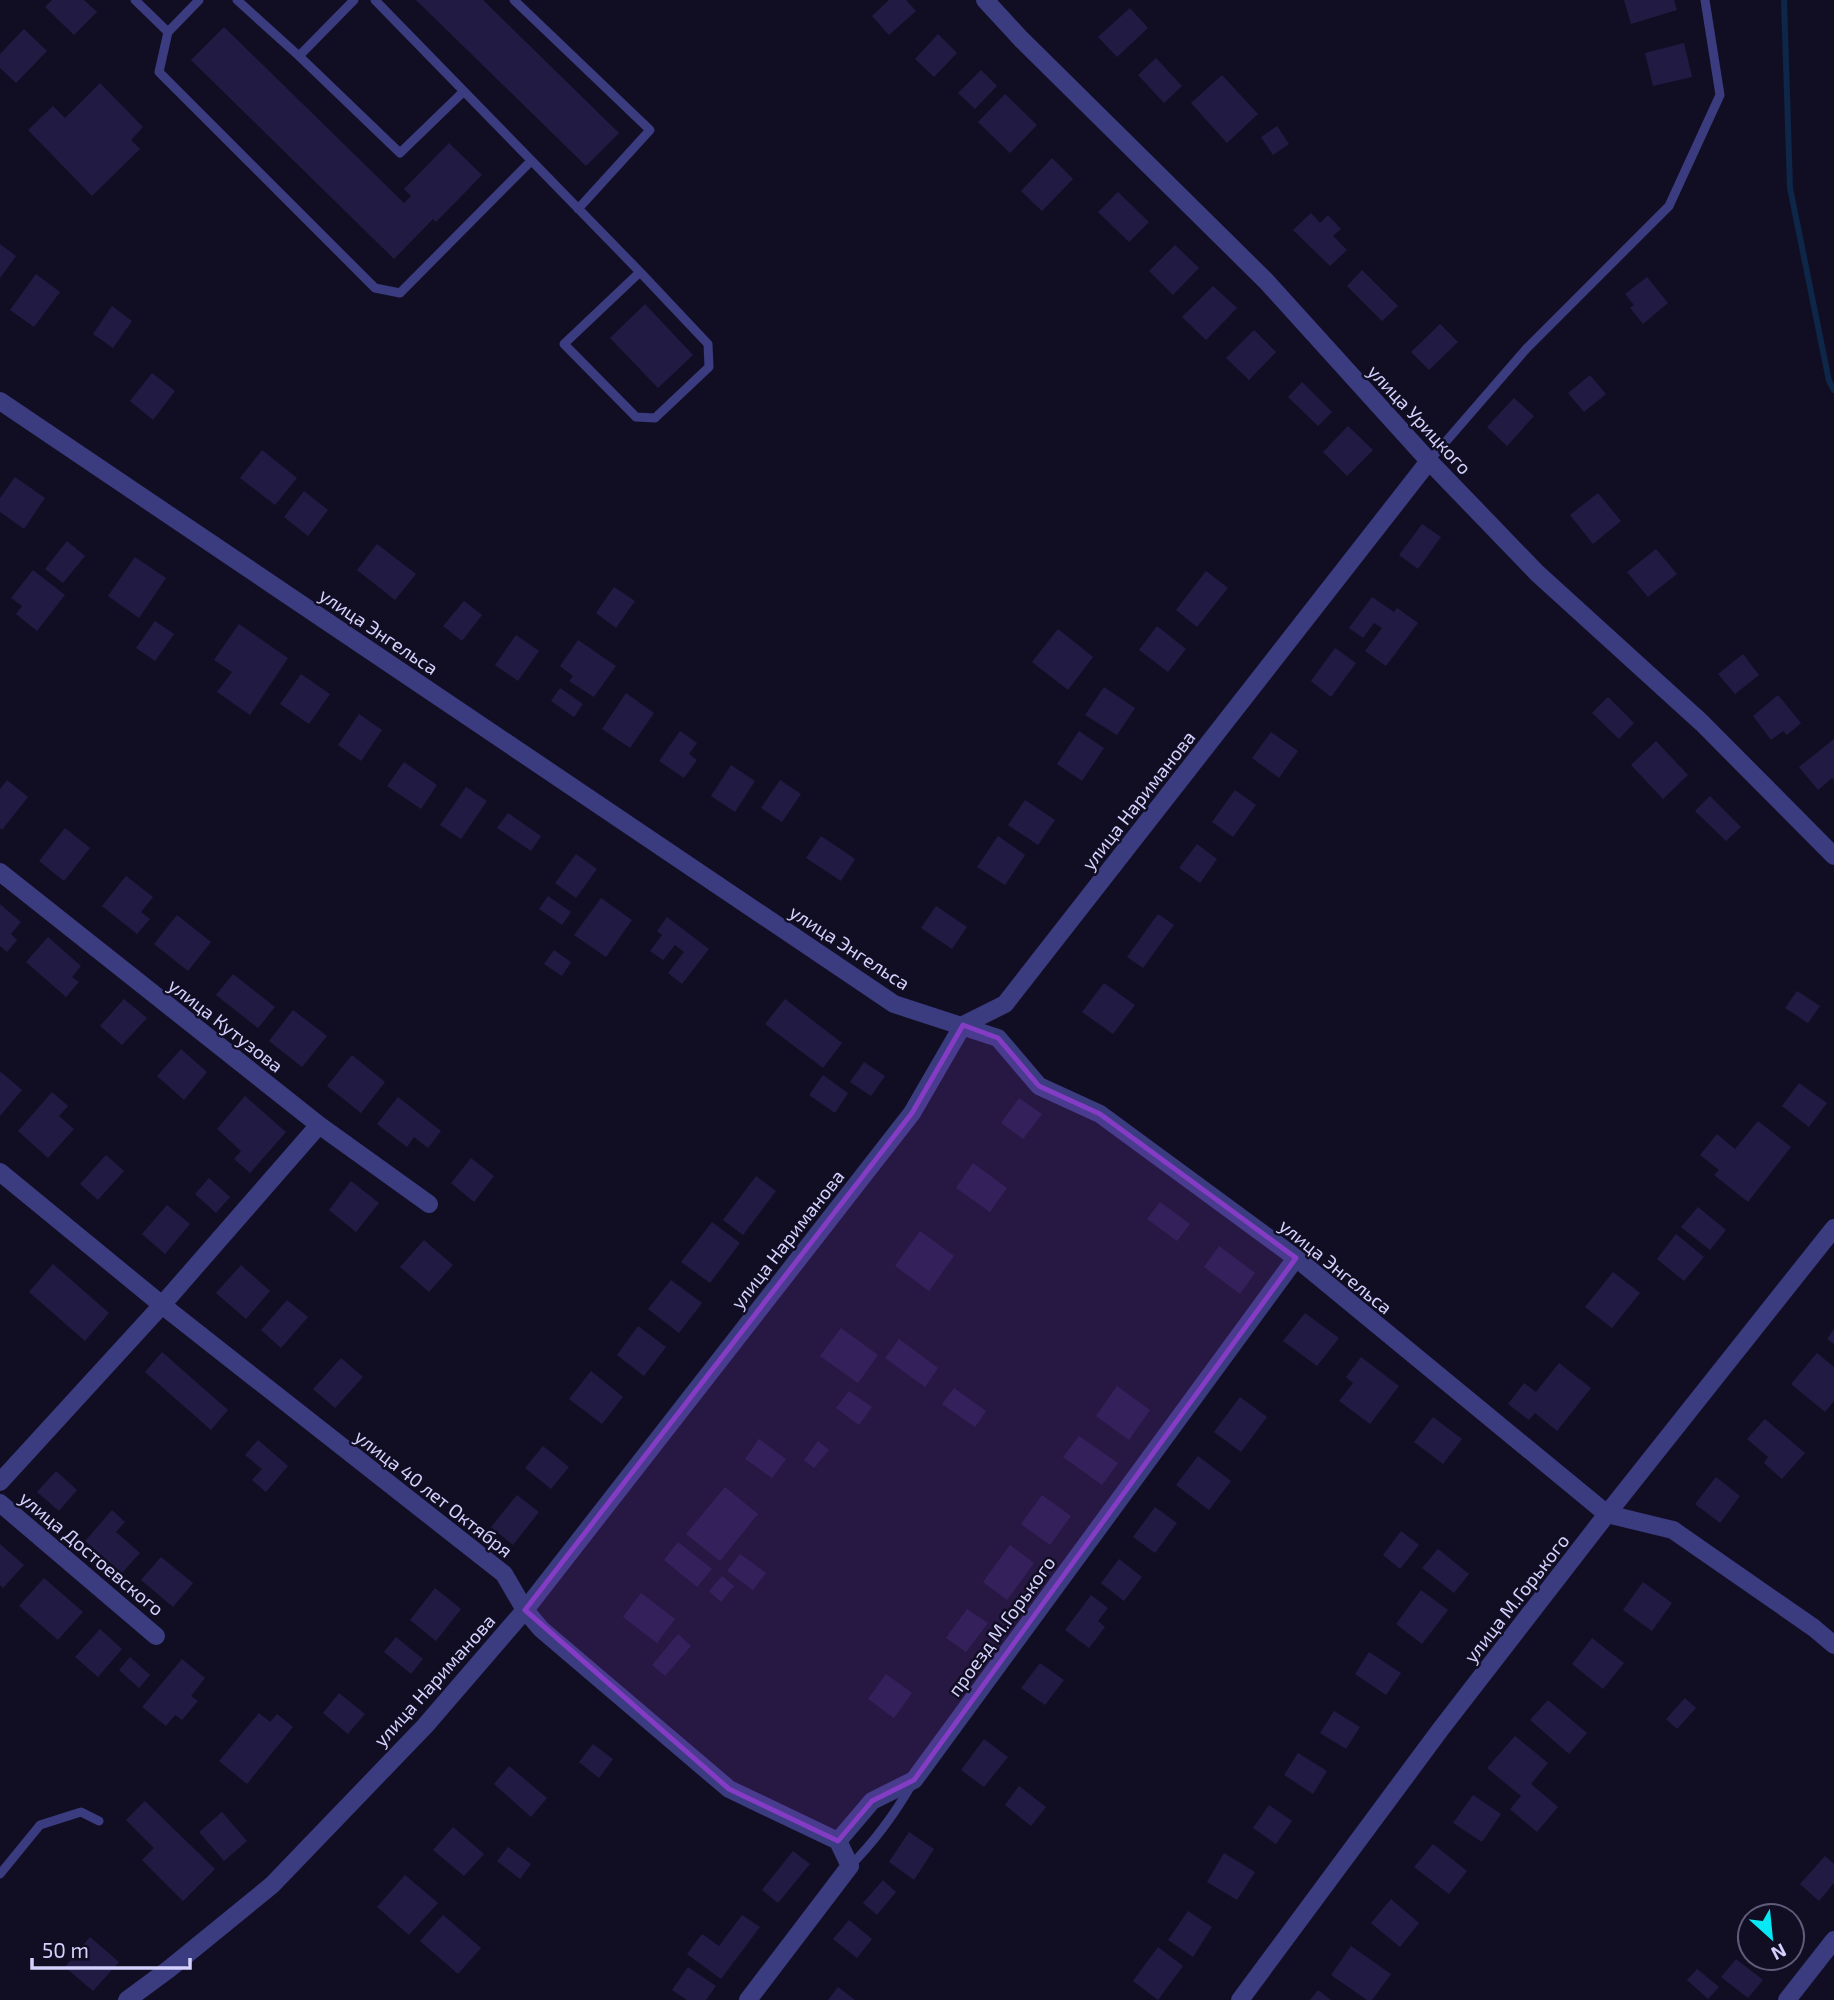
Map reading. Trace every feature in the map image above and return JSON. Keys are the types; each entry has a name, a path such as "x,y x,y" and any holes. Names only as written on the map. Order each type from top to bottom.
{"street":[{"name":"улица Урицкого","path":"985,0 1021,39 1266,281 1429,461 1537,573 1702,723 1834,856"},
{"name":"улица Энгельса","path":"0,401 894,1004 998,1038 1039,1086 1100,1114 1296,1258 1607,1514 1673,1530 1814,1628 1834,1645"},
{"name":"улица Нариманова","path":"127,2000 272,1885 425,1726 525,1610 912,1113 963,1025 1005,1004 1429,461"},
{"name":"улица Кутузова","path":"0,872 319,1125 429,1204"},
{"path":"0,1482 162,1305 319,1125"},
{"name":"улица 40 лет Октября","path":"0,1172 162,1305 504,1574 525,1610 541,1629 729,1789 838,1841"},
{"name":"улица М.Горького","path":"1240,2000 1440,1730 1834,1228"},
{"name":"проезд М.Горького","path":"838,1841 872,1801 914,1780 1296,1258"},
{"name":"улица Достоевского","path":"0,1503 156,1636"},
{"path":"748,2000 850,1866 838,1841"},
{"path":"1787,2000 1834,1940"}],"lane":[{"path":"135,0 168,32"},
{"path":"199,0 168,32 159,72 375,288 400,293 531,161"},
{"path":"237,0 400,153 463,92"},
{"path":"299,56 354,0"},
{"path":"375,0 640,272 708,344 709,367 655,418 635,417 564,344 640,272"},
{"path":"514,0 650,130 578,209"},
{"path":"1429,461 1527,348 1669,206 1720,95 1704,0"},
{"path":"850,1866 892,1818 914,1780"},
{"path":"0,1874 40,1825 81,1812 99,1821"}],"highlighted area":[{"path":"963,1025 998,1038 1039,1086 1100,1114 1296,1258 914,1780 872,1801 838,1841 729,1789 525,1610 912,1113"}],"building":[{"path":"52,0 84,0 97,12 74,35 45,7"},
{"path":"416,0 483,0 619,133 586,166"},
{"path":"889,0 906,0 916,11 889,35 872,16"},
{"path":"1624,0 1674,0 1677,10 1631,24"},
{"path":"1130,8 1148,28 1117,57 1098,37"},
{"path":"224,27 404,203 411,196 404,189 449,143 482,175 436,222 433,219 394,259 191,60"},
{"path":"24,29 47,51 16,83 0,68 0,54"},
{"path":"938,34 957,53 934,77 915,59"},
{"path":"1684,43 1692,77 1653,86 1645,53"},
{"path":"1156,58 1182,86 1164,103 1138,75"},
{"path":"981,70 997,86 975,109 958,93"},
{"path":"1222,75 1258,114 1227,143 1191,103"},
{"path":"100,83 143,127 131,140 140,149 92,196 28,130 53,106 65,118"},
{"path":"1005,94 1037,125 1010,153 978,122"},
{"path":"1277,126 1289,144 1273,155 1261,137"},
{"path":"1052,158 1073,179 1042,211 1021,191"},
{"path":"1118,192 1149,222 1129,242 1098,212"},
{"path":"1311,213 1320,223 1328,215 1341,229 1333,236 1347,250 1330,266 1293,230"},
{"path":"0,244 16,256 0,278"},
{"path":"1175,245 1199,268 1173,295 1149,271"},
{"path":"1362,270 1398,306 1382,321 1347,286"},
{"path":"36,274 60,292 34,327 10,310"},
{"path":"1647,277 1668,303 1643,324 1630,308 1634,305 1625,294"},
{"path":"1213,286 1237,308 1206,340 1182,317"},
{"path":"645,304 693,355 658,388 610,338"},
{"path":"112,306 132,321 113,348 93,334"},
{"path":"1440,324 1458,342 1429,370 1411,352"},
{"path":"1254,330 1276,352 1249,380 1226,358"},
{"path":"152,373 175,391 153,420 130,401"},
{"path":"1590,375 1606,394 1584,412 1568,393"},
{"path":"1302,382 1332,412 1318,426 1288,397"},
{"path":"1514,398 1534,416 1507,446 1487,427"},
{"path":"1348,426 1373,450 1347,476 1323,452"},
{"path":"262,450 297,478 275,505 240,478"},
{"path":"15,477 45,498 24,529 0,512 0,498"},
{"path":"304,491 328,510 308,536 284,517"},
{"path":"1598,493 1621,521 1593,544 1570,515"},
{"path":"1422,524 1441,537 1418,569 1399,555"},
{"path":"67,541 85,556 63,583 45,569"},
{"path":"377,544 416,574 395,600 357,570"},
{"path":"1656,549 1677,574 1648,597 1627,572"},
{"path":"135,557 166,578 139,618 108,596"},
{"path":"33,570 65,595 37,631 16,614 22,606 11,598"},
{"path":"1206,571 1228,588 1197,627 1176,610"},
{"path":"614,587 635,601 616,628 596,613"},
{"path":"1372,597 1394,612 1397,608 1418,623 1386,666 1365,651 1382,628 1374,623 1363,638 1349,628"},
{"path":"464,601 482,615 462,641 443,626"},
{"path":"155,621 174,634 155,661 136,648"},
{"path":"239,624 288,658 250,715 217,692 232,672 214,660"},
{"path":"1157,626 1186,649 1168,672 1139,650"},
{"path":"1058,629 1093,657 1068,690 1032,662"},
{"path":"516,635 539,651 518,681 495,665"},
{"path":"578,640 616,666 594,697 569,681 573,676 560,666"},
{"path":"1335,648 1356,663 1331,697 1311,681"},
{"path":"1743,654 1759,675 1735,694 1718,674"},
{"path":"301,674 330,694 309,724 280,704"},
{"path":"1104,687 1135,708 1117,735 1085,715"},
{"path":"560,688 583,704 574,717 551,701"},
{"path":"626,693 654,713 630,748 602,729"},
{"path":"1778,695 1801,723 1787,735 1783,731 1771,740 1753,716"},
{"path":"1608,697 1634,723 1619,739 1592,713"},
{"path":"359,714 382,730 361,761 338,745"},
{"path":"680,731 697,743 689,754 697,760 684,778 659,761"},
{"path":"1079,731 1104,748 1082,781 1057,764"},
{"path":"1271,732 1298,751 1279,778 1252,758"},
{"path":"1834,739 1834,780 1832,778 1818,790 1799,767"},
{"path":"1656,741 1688,775 1663,799 1631,765"},
{"path":"404,762 437,785 421,809 387,786"},
{"path":"731,765 755,781 735,812 711,796"},
{"path":"7,780 28,797 2,830 0,789"},
{"path":"780,780 801,794 782,822 761,808"},
{"path":"466,787 487,801 461,839 440,825"},
{"path":"1235,790 1256,805 1233,837 1212,822"},
{"path":"1710,796 1741,827 1726,841 1695,811"},
{"path":"1025,800 1055,820 1038,845 1008,825"},
{"path":"508,813 541,836 531,851 497,828"},
{"path":"65,828 90,848 64,881 39,861"},
{"path":"821,836 855,859 841,881 806,858"},
{"path":"998,836 1025,855 1005,885 977,867"},
{"path":"1197,844 1217,859 1200,883 1179,868"},
{"path":"576,854 597,869 576,898 555,883"},
{"path":"126,876 153,897 141,912 150,919 137,934 102,906"},
{"path":"548,896 571,912 562,925 539,909"},
{"path":"601,898 632,920 606,957 574,935"},
{"path":"0,904 21,922 11,934 17,940 7,952 0,946"},
{"path":"936,906 967,927 952,949 921,928"},
{"path":"1158,914 1174,925 1143,968 1127,957"},
{"path":"177,915 211,942 188,971 154,944"},
{"path":"667,917 709,949 682,984 668,973 684,952 675,945 663,960 650,951 662,935 657,931"},
{"path":"48,937 81,966 72,977 79,982 66,997 26,962"},
{"path":"554,950 571,962 562,976 544,964"},
{"path":"233,974 275,1007 258,1028 216,995"},
{"path":"1104,983 1135,1005 1113,1034 1082,1012"},
{"path":"1797,991 1820,1006 1808,1023 1785,1008"},
{"path":"124,999 147,1018 122,1045 100,1026"},
{"path":"785,999 842,1043 823,1068 765,1024"},
{"path":"293,1010 327,1036 302,1067 269,1041"},
{"path":"181,1049 207,1072 184,1100 157,1076"},
{"path":"352,1055 385,1082 361,1113 327,1086"},
{"path":"864,1062 885,1076 871,1096 850,1082"},
{"path":"0,1073 22,1090 0,1116"},
{"path":"823,1075 848,1093 835,1113 809,1095"},
{"path":"1799,1083 1827,1103 1809,1127 1782,1106"},
{"path":"52,1092 68,1106 59,1116 74,1129 48,1158 18,1131"},
{"path":"245,1096 286,1132 250,1173 234,1159 241,1151 217,1129"},
{"path":"398,1097 441,1131 428,1148 414,1137 407,1147 377,1124"},
{"path":"1019,1098 1042,1114 1023,1139 1001,1123"},
{"path":"1758,1121 1791,1147 1748,1202 1714,1175 1719,1170 1700,1155 1717,1134 1735,1149"},
{"path":"106,1155 124,1171 98,1200 80,1184"},
{"path":"471,1158 494,1176 474,1202 451,1183"},
{"path":"973,1163 1007,1188 990,1212 956,1188"},
{"path":"756,1176 776,1191 743,1235 723,1220"},
{"path":"209,1178 230,1197 216,1213 195,1194"},
{"path":"351,1181 379,1203 356,1232 329,1210"},
{"path":"1160,1202 1190,1224 1177,1241 1147,1219"},
{"path":"167,1205 190,1224 165,1254 142,1234"},
{"path":"1698,1207 1726,1230 1710,1250 1681,1227"},
{"path":"712,1222 740,1243 710,1283 681,1262"},
{"path":"920,1231 954,1256 929,1291 895,1266"},
{"path":"1676,1234 1704,1257 1684,1281 1657,1259"},
{"path":"424,1240 453,1265 429,1292 400,1267"},
{"path":"1219,1246 1255,1273 1240,1294 1204,1267"},
{"path":"53,1264 109,1313 85,1341 29,1292"},
{"path":"241,1265 270,1291 246,1319 216,1293"},
{"path":"1613,1272 1640,1293 1612,1328 1585,1307"},
{"path":"671,1280 702,1303 679,1333 648,1309"},
{"path":"287,1300 308,1317 281,1348 261,1330"},
{"path":"1305,1313 1339,1338 1317,1366 1283,1341"},
{"path":"638,1326 666,1347 644,1376 617,1355"},
{"path":"841,1328 878,1355 858,1383 820,1356"},
{"path":"1834,1329 1834,1344 1827,1339"},
{"path":"899,1339 938,1368 925,1387 885,1358"},
{"path":"162,1352 228,1410 211,1430 145,1372"},
{"path":"1817,1353 1834,1367 1834,1401 1825,1412 1791,1384"},
{"path":"1361,1357 1399,1386 1370,1424 1339,1401 1353,1383 1346,1377"},
{"path":"341,1358 363,1377 335,1408 313,1389"},
{"path":"1559,1363 1591,1388 1557,1431 1535,1413 1529,1420 1508,1404 1524,1383 1536,1392"},
{"path":"591,1371 623,1397 602,1424 569,1399"},
{"path":"1117,1386 1150,1410 1129,1440 1096,1416"},
{"path":"954,1388 986,1411 975,1427 942,1404"},
{"path":"849,1391 872,1407 859,1425 836,1408"},
{"path":"1240,1397 1267,1417 1241,1452 1214,1432"},
{"path":"1433,1417 1462,1439 1443,1464 1414,1442"},
{"path":"1765,1419 1805,1453 1782,1479 1764,1463 1768,1457 1747,1439"},
{"path":"1079,1436 1118,1463 1102,1485 1063,1457"},
{"path":"759,1439 786,1459 772,1478 745,1459"},
{"path":"258,1440 288,1466 266,1492 252,1480 262,1469 245,1455"},
{"path":"818,1441 829,1450 814,1468 804,1460"},
{"path":"543,1446 569,1467 551,1489 525,1468"},
{"path":"1198,1456 1231,1481 1209,1510 1176,1485"},
{"path":"56,1471 77,1490 59,1511 37,1492"},
{"path":"1716,1477 1740,1496 1720,1523 1695,1504"},
{"path":"725,1487 758,1514 720,1561 686,1534"},
{"path":"517,1495 539,1512 513,1545 491,1527"},
{"path":"1042,1495 1071,1516 1050,1545 1021,1524"},
{"path":"1155,1507 1177,1523 1155,1553 1133,1537"},
{"path":"112,1510 125,1522 116,1532 140,1553 122,1573 85,1541"},
{"path":"1401,1531 1419,1545 1400,1569 1383,1555"},
{"path":"678,1542 712,1569 697,1587 664,1560"},
{"path":"0,1544 24,1565 3,1588 0,1585"},
{"path":"1010,1545 1034,1563 1007,1600 983,1582"},
{"path":"1438,1549 1469,1574 1454,1593 1422,1568"},
{"path":"740,1554 766,1573 753,1590 727,1571"},
{"path":"161,1557 193,1583 173,1607 141,1580"},
{"path":"1119,1559 1142,1577 1124,1601 1101,1583"},
{"path":"722,1576 734,1586 721,1602 709,1591"},
{"path":"44,1578 83,1612 58,1640 19,1606"},
{"path":"1643,1582 1672,1603 1652,1631 1623,1610"},
{"path":"435,1588 461,1609 436,1641 410,1620"},
{"path":"1421,1590 1448,1610 1422,1644 1396,1624"},
{"path":"641,1593 675,1619 657,1643 623,1617"},
{"path":"1091,1595 1108,1608 1098,1621 1105,1627 1089,1648 1065,1630"},
{"path":"967,1609 988,1623 966,1652 946,1638"},
{"path":"100,1629 122,1649 98,1677 75,1657"},
{"path":"678,1634 691,1646 665,1676 652,1665"},
{"path":"396,1637 423,1659 411,1674 384,1652"},
{"path":"1592,1638 1624,1663 1603,1689 1572,1664"},
{"path":"1369,1652 1401,1673 1386,1695 1355,1674"},
{"path":"130,1657 150,1675 139,1688 119,1670"},
{"path":"182,1659 205,1678 191,1696 198,1701 182,1720 175,1715 166,1726 142,1707"},
{"path":"1040,1663 1064,1680 1045,1705 1021,1688"},
{"path":"886,1674 912,1693 894,1718 868,1699"},
{"path":"339,1693 365,1714 348,1734 323,1713"},
{"path":"1685,1698 1696,1708 1677,1729 1666,1719"},
{"path":"1548,1700 1587,1733 1569,1754 1530,1720"},
{"path":"1334,1711 1360,1727 1346,1749 1320,1733"},
{"path":"259,1713 270,1722 277,1714 293,1727 247,1784 219,1761"},
{"path":"1515,1736 1548,1763 1531,1784 1558,1807 1537,1832 1510,1809 1521,1796 1487,1768"},
{"path":"984,1739 1008,1757 984,1787 961,1770"},
{"path":"593,1744 613,1759 599,1778 579,1762"},
{"path":"1298,1753 1327,1771 1313,1794 1284,1775"},
{"path":"509,1766 547,1798 531,1817 494,1784"},
{"path":"1019,1786 1046,1807 1031,1826 1005,1805"},
{"path":"1473,1795 1501,1814 1482,1842 1453,1823"},
{"path":"145,1801 215,1869 183,1901 142,1860 154,1848 126,1820"},
{"path":"1269,1805 1292,1821 1276,1844 1253,1828"},
{"path":"222,1812 247,1841 224,1861 199,1832"},
{"path":"453,1827 484,1854 464,1876 433,1850"},
{"path":"909,1832 934,1849 914,1880 889,1862"},
{"path":"1433,1844 1467,1871 1449,1894 1414,1867"},
{"path":"508,1847 531,1864 520,1879 497,1861"},
{"path":"793,1851 810,1864 778,1903 762,1890"},
{"path":"1224,1853 1255,1872 1237,1900 1207,1882"},
{"path":"1825,1856 1834,1864 1834,1883 1819,1901 1800,1884"},
{"path":"405,1875 438,1903 409,1935 377,1907"},
{"path":"883,1880 896,1892 877,1915 863,1903"},
{"path":"1391,1899 1419,1923 1400,1947 1371,1923"},
{"path":"1188,1911 1212,1927 1193,1957 1168,1940"},
{"path":"443,1915 481,1948 458,1974 420,1941"},
{"path":"742,1915 760,1927 721,1979 687,1954 702,1934 719,1946"},
{"path":"849,1920 872,1939 857,1958 833,1939"},
{"path":"90,1937 119,1962 93,1991 65,1967"},
{"path":"1351,1946 1391,1974 1372,2000 1367,2000 1331,1975"},
{"path":"1158,1947 1183,1966 1158,2000 1133,1981"},
{"path":"1736,1959 1736,1972 1753,1972 1763,1980 1748,1998 1721,1977"},
{"path":"688,1967 716,1986 706,2000 687,2000 672,1990"},
{"path":"1697,1969 1719,1987 1708,1999 1687,1980"},
{"path":"838,1987 855,2000 828,2000"},
{"path":"1318,1990 1331,2000 1310,2000"}],"waterway":[{"path":"1784,0 1790,188 1829,381 1834,390"}]}
